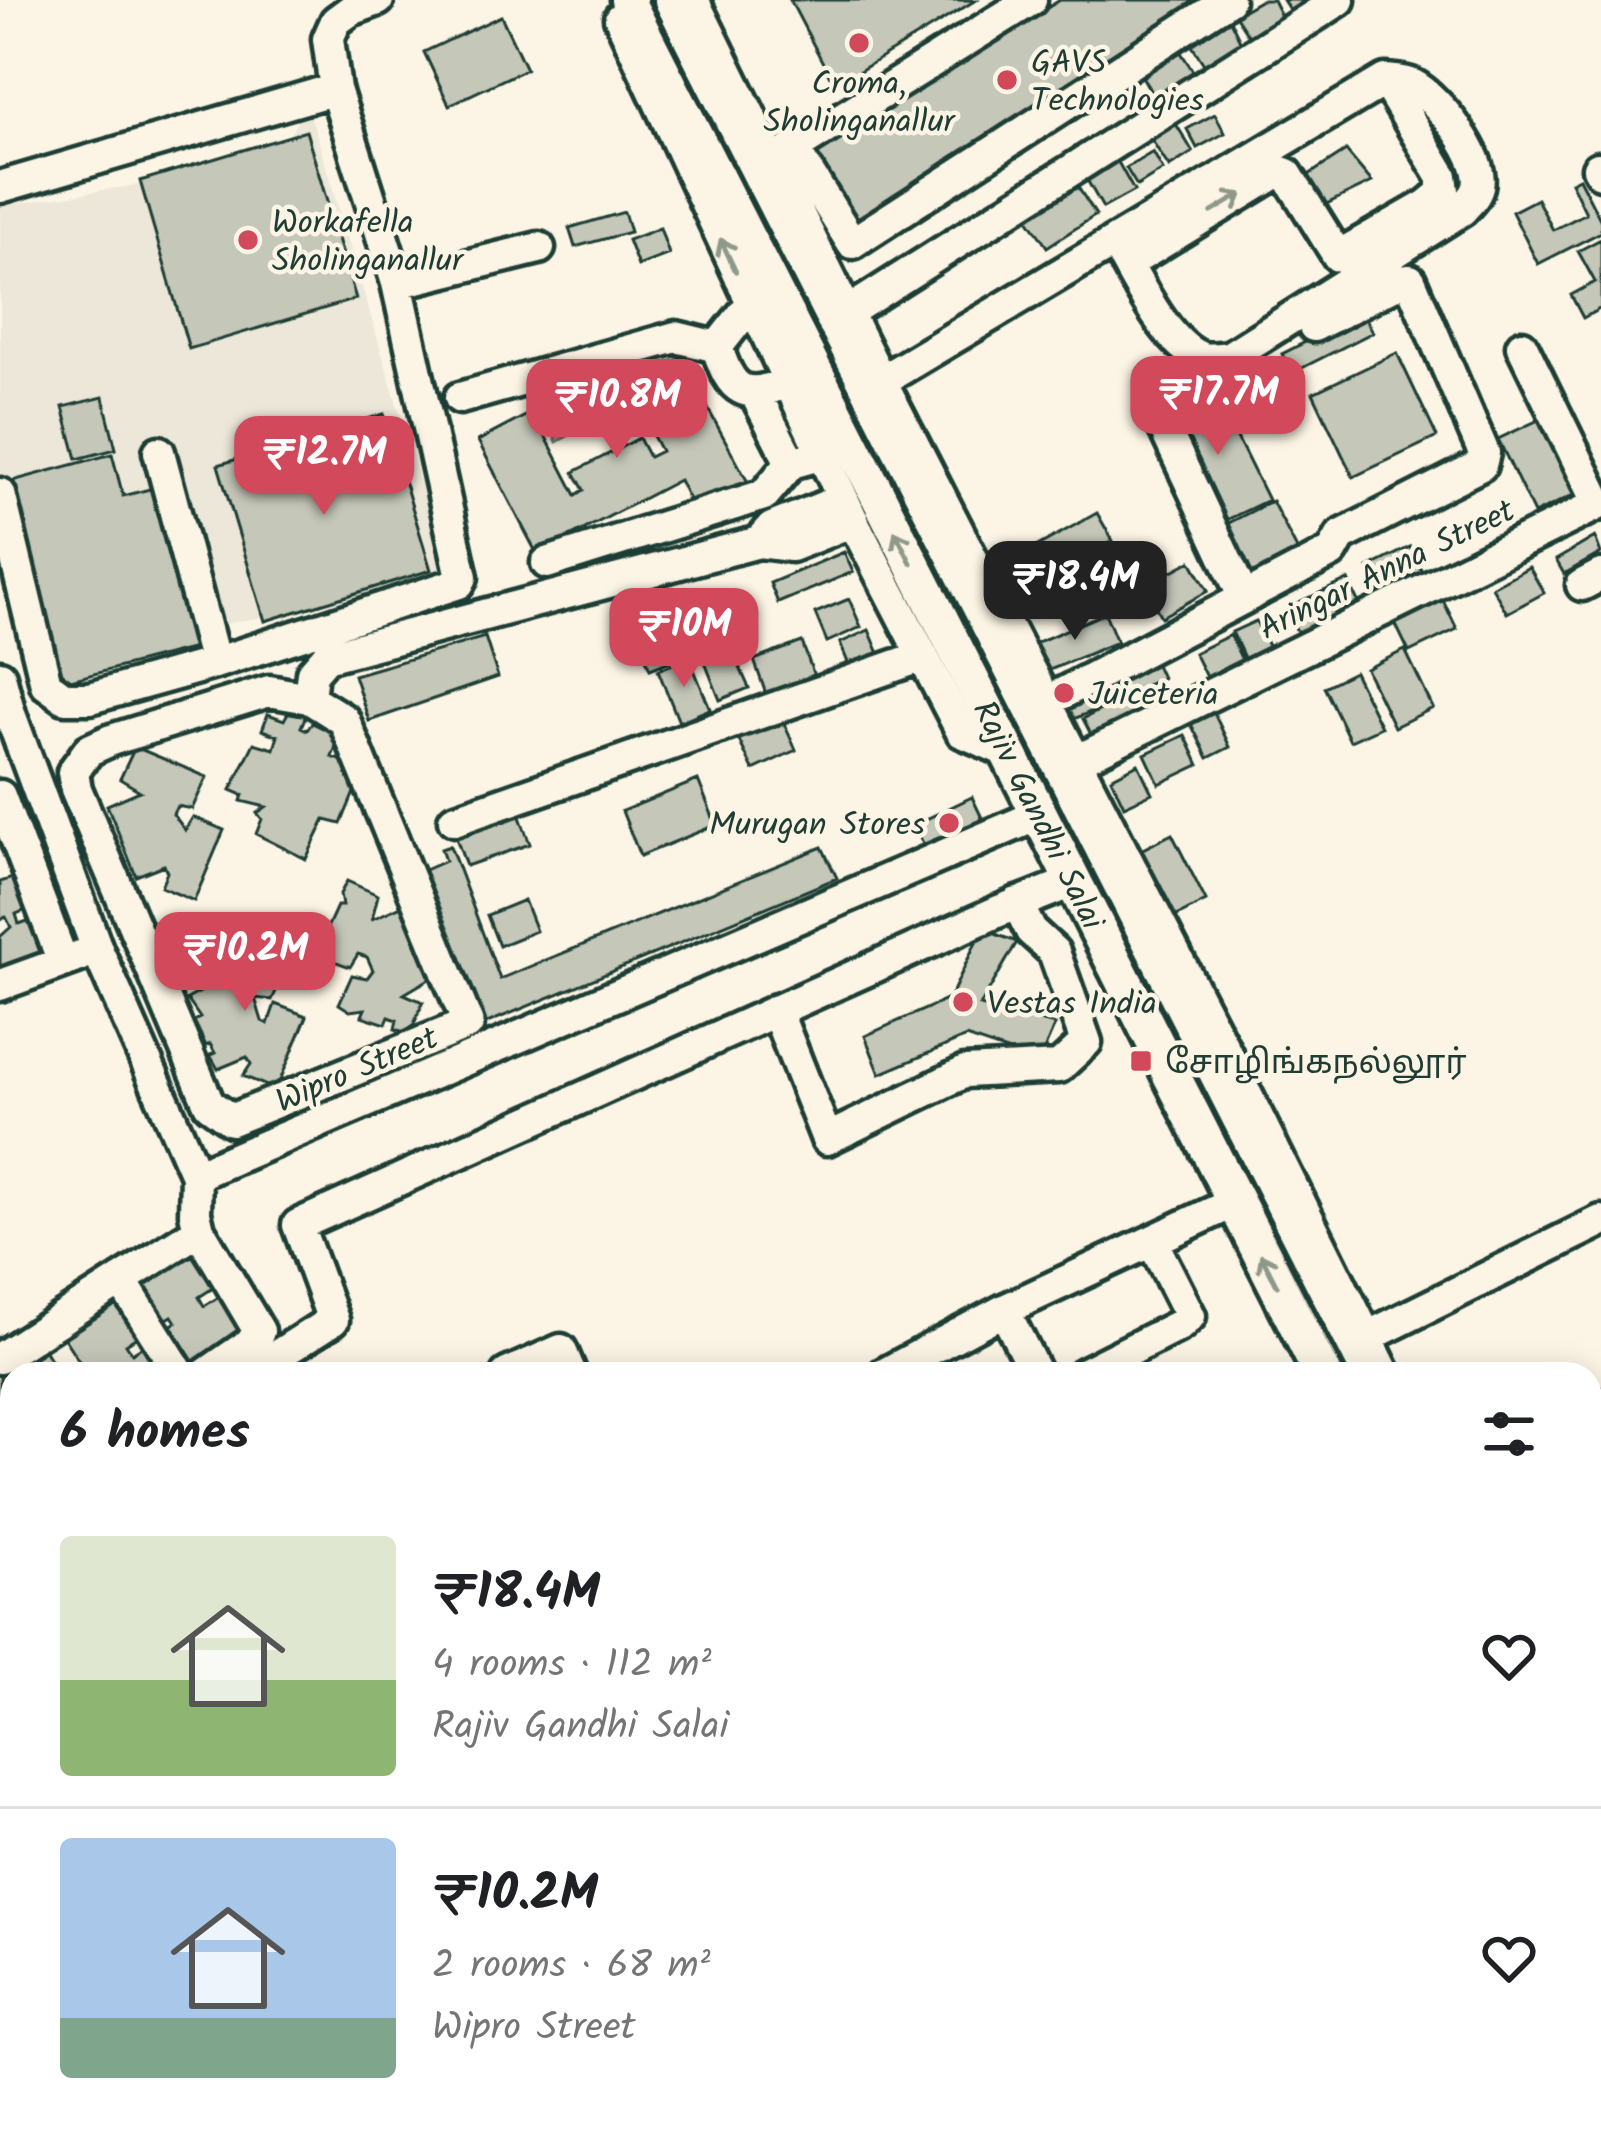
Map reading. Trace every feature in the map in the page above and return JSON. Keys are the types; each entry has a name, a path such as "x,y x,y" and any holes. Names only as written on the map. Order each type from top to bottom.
{"main road":[{"name":"Rajiv Gandhi Salai","path":"681,2 793,242 846,329 1050,761 1364,1356"},
{"path":"627,8 681,2"},
{"name":"Rajiv Gandhi Salai","path":"627,8 759,259 1316,1362"},
{"path":"759,259 775,266 785,259 793,242"},
{"path":"791,323 793,310 805,300 846,329"}],"street":[{"path":"0,494 46,684 65,698 90,698 215,663 451,586 462,577 397,283 335,89 328,39 336,21 378,0"},
{"path":"783,154 1031,0"},
{"path":"681,2 783,154 852,243 1228,0"},
{"path":"846,329 1339,0"},
{"path":"627,8 751,304 922,656 962,732 1006,751"},
{"path":"886,389 960,334 1279,171 1287,174 1338,256 1427,206 1444,190 1442,176 1385,80"},
{"path":"1385,80 1410,83 1428,96 1452,122 1479,175 1478,192 1462,210 1229,357 1203,359 1182,345 1146,299 1121,253 1385,80"},
{"path":"0,187 335,89"},
{"path":"783,154 846,329 886,389 1222,1045 1364,1356 1601,1221"},
{"path":"397,283 539,248"},
{"path":"1044,703 1332,552 1341,536 1476,469 1485,459 1410,280 1400,281 1159,409 1159,419 1244,598"},
{"path":"717,347 751,304"},
{"path":"460,398 676,337 717,347"},
{"path":"1522,346 1600,503"},
{"path":"717,347 735,386 747,393 787,382"},
{"path":"755,393 791,464"},
{"path":"159,452 215,663"},
{"path":"548,563 764,495 791,464 823,454"},
{"name":"Aringar Anna Street","path":"1074,762 1600,503"},
{"path":"309,698 312,674 326,657 759,542 791,546 848,510"},
{"path":"454,820 922,656"},
{"path":"0,676 11,750 196,1175 199,1230 259,1331 256,1340 224,1362"},
{"path":"468,1024 231,1120 208,1104 76,789 73,772 88,751 111,740 268,691 309,698 344,720 481,1054"},
{"path":"0,796 63,962"},
{"name":"Wipro Street","path":"196,1175 1038,815"},
{"path":"267,1362 333,1320 298,1226 1072,882"},
{"path":"776,1010 827,1139 965,1072 1059,1067 1087,1042 1054,952 1031,931 1017,904"},
{"path":"0,985 97,949"},
{"path":"906,1362 1004,1310 1235,1202"},
{"path":"0,1358 199,1230"},
{"path":"1107,1362 1190,1316 1152,1241"},
{"path":"121,1280 172,1362"},
{"path":"1004,1310 1030,1362"},
{"path":"534,1362 561,1350 566,1362"}],"shaded area":[{"path":"307,103 450,581 29,661 0,547 0,206 274,164"},
{"path":"601,386 615,410 557,442 544,417"}],"building":[{"name":"Croma, Sholinganallur","path":"790,0 976,0 835,86"},
{"name":"GAVS Technologies","path":"1060,0 1210,0 847,227 805,160"},
{"path":"1261,0 1273,0 1284,22 1254,44 1235,15"},
{"path":"1283,0 1308,0 1290,11"},
{"path":"501,16 526,69 449,105 424,52"},
{"path":"1229,18 1245,51 1209,72 1189,41"},
{"path":"1178,48 1199,80 1159,106 1139,71"},
{"path":"1215,114 1225,133 1197,148 1187,129"},
{"path":"1176,124 1193,152 1169,167 1151,139"},
{"name":"Workafella Sholinganallur","path":"306,131 356,299 189,349 140,181"},
{"path":"1346,151 1372,182 1320,207 1304,178"},
{"path":"1153,152 1163,170 1137,186 1126,168"},
{"path":"1113,153 1134,191 1103,208 1082,171"},
{"path":"1072,178 1096,215 1047,247 1022,210"},
{"path":"1579,178 1601,221 1601,232 1538,264 1512,212 1537,199 1553,230 1586,213 1571,182"},
{"path":"624,212 630,232 575,247 569,228"},
{"path":"660,228 669,254 638,266 628,240"},
{"path":"1601,239 1601,308 1583,318 1571,295 1595,282 1578,251"},
{"path":"1363,313 1373,332 1292,373 1282,354"},
{"path":"1397,353 1437,437 1353,477 1313,393"},
{"path":"681,359 749,484 695,512 679,480 537,554 478,441 533,412 576,495 584,490 574,472 639,438 649,457 661,451 620,374"},
{"path":"1215,393 1268,500 1220,523 1168,416"},
{"path":"103,397 116,449 77,459 63,407"},
{"path":"384,414 431,570 265,621 218,465"},
{"path":"1543,418 1579,492 1534,514 1498,439"},
{"path":"112,454 123,496 161,486 202,646 63,682 12,481"},
{"path":"1272,501 1302,559 1251,586 1221,527"},
{"path":"1097,513 1113,541 1039,582 1023,554"},
{"path":"1595,537 1601,553 1564,574 1556,560"},
{"path":"1410,547 1424,575 1381,596 1368,568"},
{"path":"844,552 853,572 778,603 770,583"},
{"path":"1191,561 1208,591 1161,617 1144,586"},
{"path":"1529,567 1544,593 1507,613 1492,587"},
{"path":"1348,580 1360,606 1326,622 1313,596"},
{"path":"1310,597 1323,624 1299,636 1286,608"},
{"path":"849,599 861,627 827,642 815,613"},
{"path":"1443,600 1457,629 1409,652 1395,623"},
{"path":"1105,613 1117,642 1045,672 1033,644"},
{"path":"717,616 749,688 720,700 704,660"},
{"path":"1256,621 1269,648 1245,660 1232,632"},
{"path":"869,630 881,658 851,670 840,643"},
{"path":"1230,635 1243,662 1207,679 1194,653"},
{"path":"485,637 498,677 369,721 354,675"},
{"path":"667,639 676,659 650,669 642,649"},
{"path":"802,642 814,676 766,694 754,660"},
{"path":"1405,650 1433,708 1394,727 1366,669"},
{"path":"1151,653 1162,678 1121,696 1110,671"},
{"path":"689,657 710,709 679,722 658,670"},
{"path":"1354,672 1381,727 1350,741 1324,687"},
{"path":"1109,676 1119,700 1069,721 1059,698"},
{"path":"1144,688 1159,717 1098,748 1083,719"},
{"path":"290,709 306,715 301,727 307,730 312,723 340,736 332,757 362,773 341,824 325,820 306,859 256,834 262,819 257,813 266,807 241,801 243,795 231,790 254,743 274,749 278,736 262,730 268,714 284,720"},
{"path":"1214,713 1230,747 1208,758 1191,724"},
{"path":"780,715 796,750 753,770 736,734"},
{"path":"1185,735 1199,765 1159,784 1145,754"},
{"path":"135,747 207,777 192,809 177,806 173,814 185,830 193,817 224,830 194,901 161,887 167,872 164,865 136,876 107,805 140,791 120,779"},
{"path":"1138,764 1152,793 1124,806 1111,778"},
{"path":"698,780 716,825 640,856 622,811"},
{"name":"Murugan Stores","path":"972,797 984,822 926,850 914,825"},
{"path":"519,814 530,844 466,866 455,835"},
{"path":"1172,834 1206,901 1173,918 1139,851"},
{"path":"450,846 500,979 822,847 837,878 480,1026 420,872 445,861 441,849"},
{"path":"25,874 38,905 16,914 19,924 42,916 49,959 0,979 0,937 11,927 6,917 0,919 0,882"},
{"path":"347,881 378,895 372,919 406,904 414,919 409,922 429,954 423,957 431,960 436,975 404,994 423,1002 410,1034 395,1029 397,1020 389,1017 386,1024 362,1016 365,1009 350,1011 339,1004 352,975 367,978 373,970 367,957 358,954 350,967 317,955 320,942 329,938 326,930 337,906 342,906 340,894"},
{"path":"524,900 536,931 499,946 487,915"},
{"name":"Vestas India","path":"982,929 1017,942 980,1006 1055,1025 1039,1062 966,1037 880,1074 865,1036 950,998"},
{"path":"213,937 226,942 226,950 233,952 236,947 261,957 267,966 269,960 287,967 272,1000 255,998 262,1021 268,1024 275,1004 307,1016 276,1090 243,1076 251,1064 247,1057 218,1069 210,1055 215,1053 210,1044 206,1046 194,1021 200,1018 187,999 217,983 199,970"},
{"path":"190,1252 213,1288 199,1297 204,1306 219,1297 241,1332 202,1362 184,1362 164,1330 176,1322 172,1316 159,1324 135,1287"},
{"path":"118,1300 140,1335 126,1344 132,1353 146,1344 157,1362 80,1362 62,1335"},
{"path":"34,1347 37,1352 43,1348 52,1362 11,1362"}],"railway":[{"path":"649,0 1341,1362"}],"place":[{"name":"Croma, Sholinganallur","path":"859,43"},
{"name":"GAVS Technologies","path":"1007,80"},
{"name":"Workafella Sholinganallur","path":"248,240"},
{"name":"Juiceteria","path":"1064,693"},
{"name":"Murugan Stores","path":"949,823"},
{"name":"Vestas India","path":"963,1002"},
{"name":"சோழிங்கநல்லூர்","path":"1141,1061"}]}
